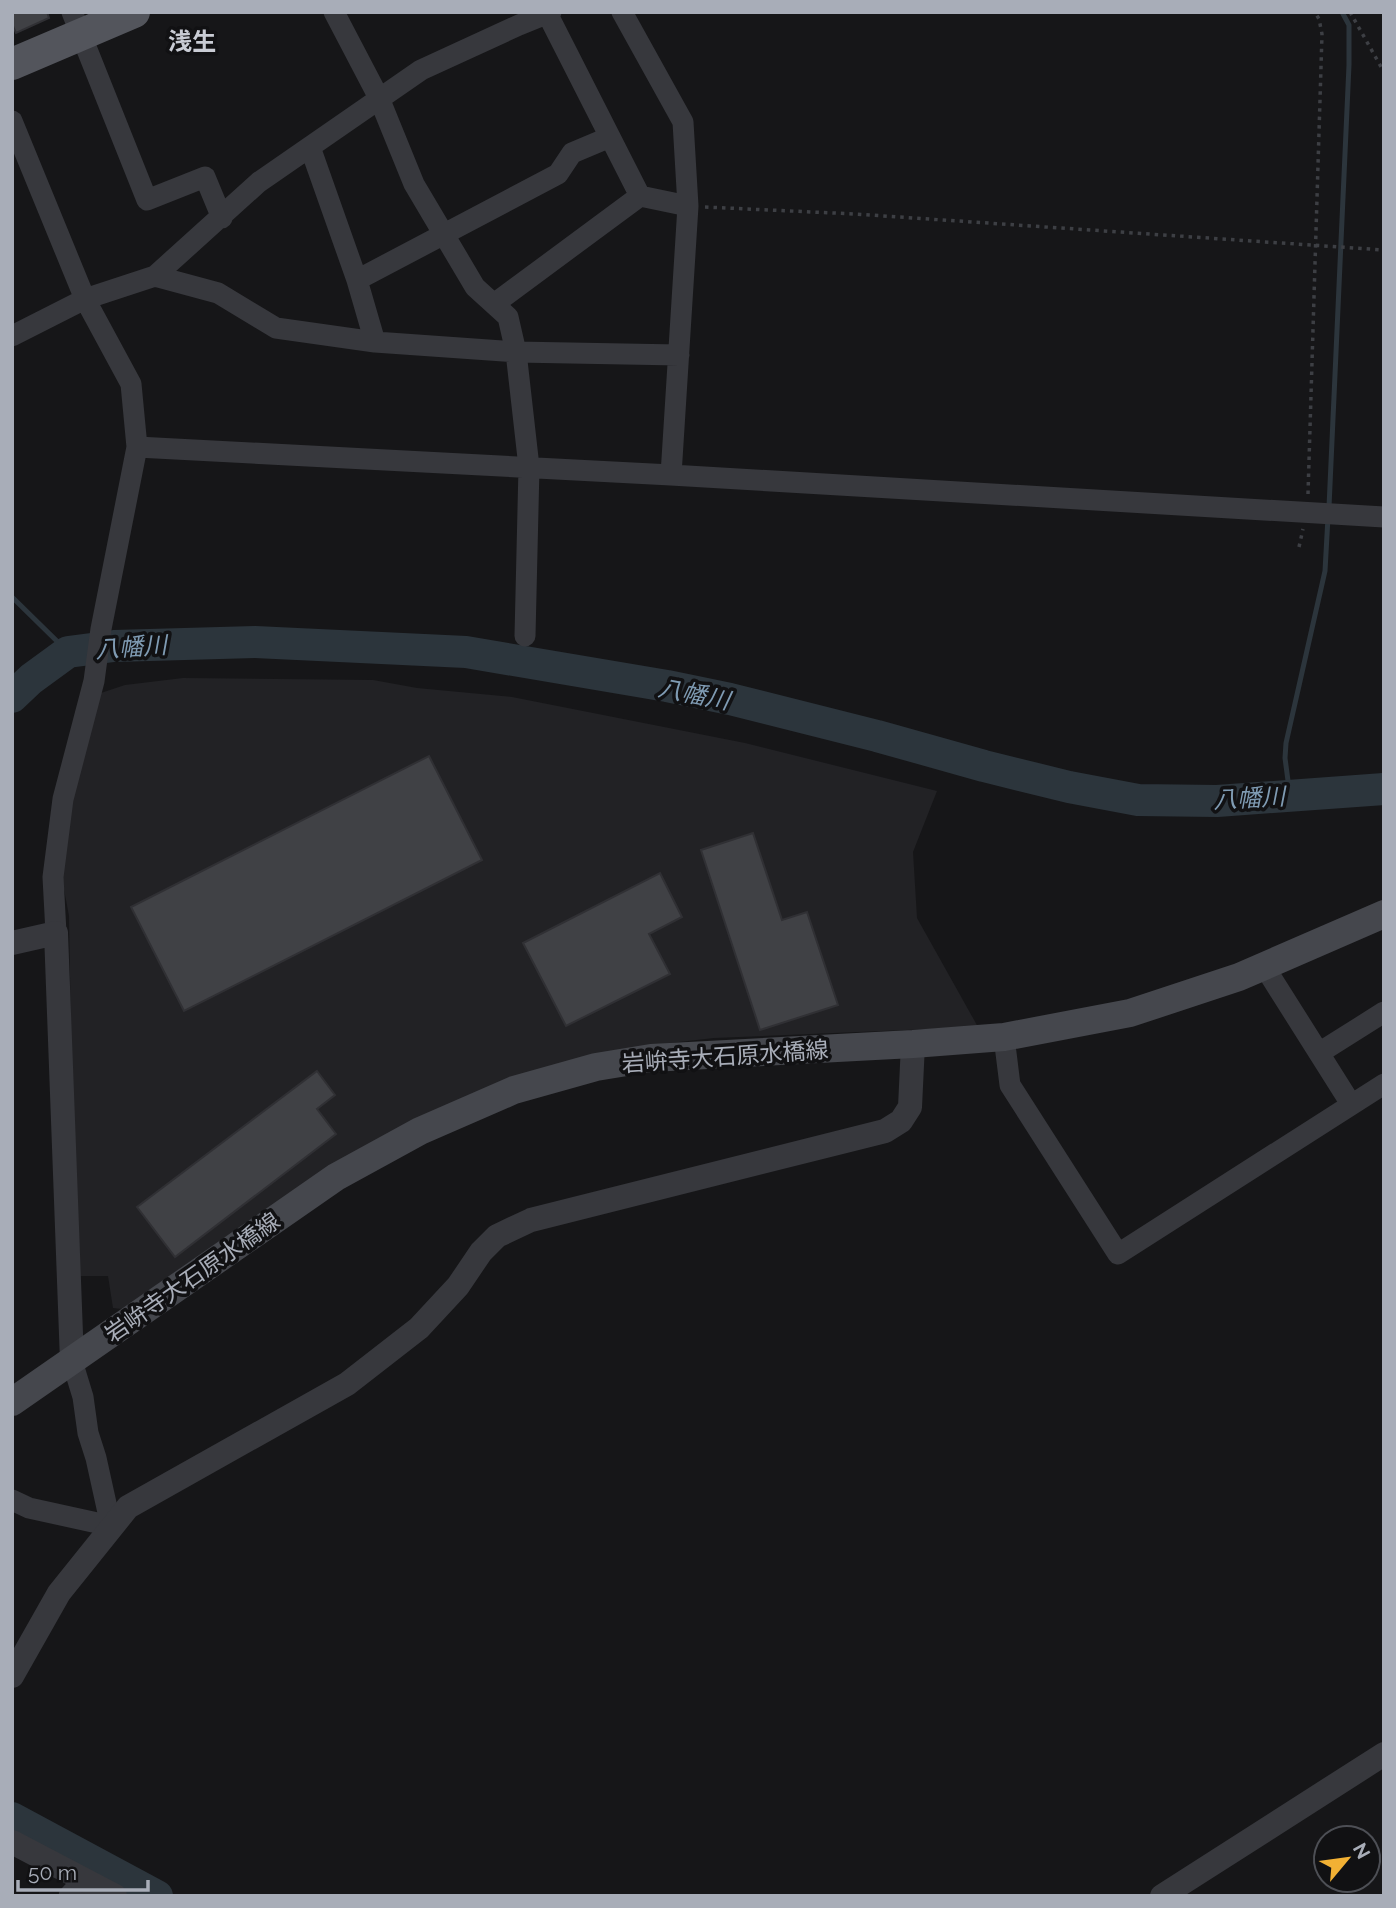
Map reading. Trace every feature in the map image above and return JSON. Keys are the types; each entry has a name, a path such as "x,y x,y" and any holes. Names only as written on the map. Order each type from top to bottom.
{"main road":[{"path":"12,64 76,24 134,12"},
{"name":"岩峅寺大石原水橋線","path":"12,1402 336,1177 419,1130 514,1090 596,1067 651,1058 1004,1037 1130,1013 1264,966 1384,914"}],"street":[{"path":"334,12 379,98 414,184 475,287 508,317 516,352 529,467 525,635"},
{"path":"622,12 683,122 688,206 671,475"},
{"path":"12,336 85,299 155,276 259,182 421,70 519,24 550,13 640,196"},
{"path":"76,24 147,200 205,177 222,218"},
{"path":"12,121 85,299 131,384 137,447 101,629 94,681 63,799 53,877 72,1361 83,1397 88,1433 111,1526"},
{"path":"356,281 558,174 572,153 610,137"},
{"path":"310,147 375,342"},
{"path":"494,304 640,196 688,206"},
{"path":"155,276 218,293 276,328 375,342 516,352 679,355"},
{"path":"137,447 1384,517"},
{"path":"12,943 56,933"},
{"path":"1264,966 1351,1104"},
{"path":"1319,1054 1384,1012"},
{"path":"1004,1037 1010,1085 1118,1254 1384,1084"},
{"path":"12,1676 59,1593 128,1507 347,1384 419,1328 458,1286 481,1252 497,1236 531,1220 885,1132 901,1121 910,1107 913,1044"},
{"path":"12,1500 29,1508 111,1526"},
{"path":"1162,1896 1192,1888 1384,1754"},
{"path":"12,1842 76,1888 115,1896"}],"path":[{"path":"1307,511 1322,34 1315,12"},
{"path":"1350,12 1384,72"},
{"path":"688,206 855,214 1384,250"}],"shaded area":[{"path":"183,678 373,680 417,688 512,697 745,743 937,791 913,852 917,918 978,1027 714,1038 653,1045 547,1069 131,1310 113,1308 108,1276 75,1276 69,916 61,873 74,789 98,694 125,685"}],"building":[{"path":"47,12 49,18 16,33 12,24 12,14"},
{"path":"429,756 482,860 184,1011 131,907"},
{"path":"753,833 782,920 807,912 838,1005 760,1030 701,850"},
{"path":"660,873 682,917 649,934 670,974 566,1026 523,943"},
{"path":"317,1071 335,1095 317,1109 336,1134 175,1257 137,1207"}],"waterway":[{"path":"1329,507 1349,65 1349,25 1342,12"},
{"path":"1290,796 1285,758 1286,743 1325,571 1328,517"},
{"path":"12,597 68,652"},
{"name":"八幡川","path":"12,697 31,679 68,652 114,646 255,642 466,652 730,699 984,766 1069,787 1138,800 1217,801 1384,789"},
{"path":"12,1818 157,1896"}],"district":[{"name":"浅生","path":"192,41"}]}
